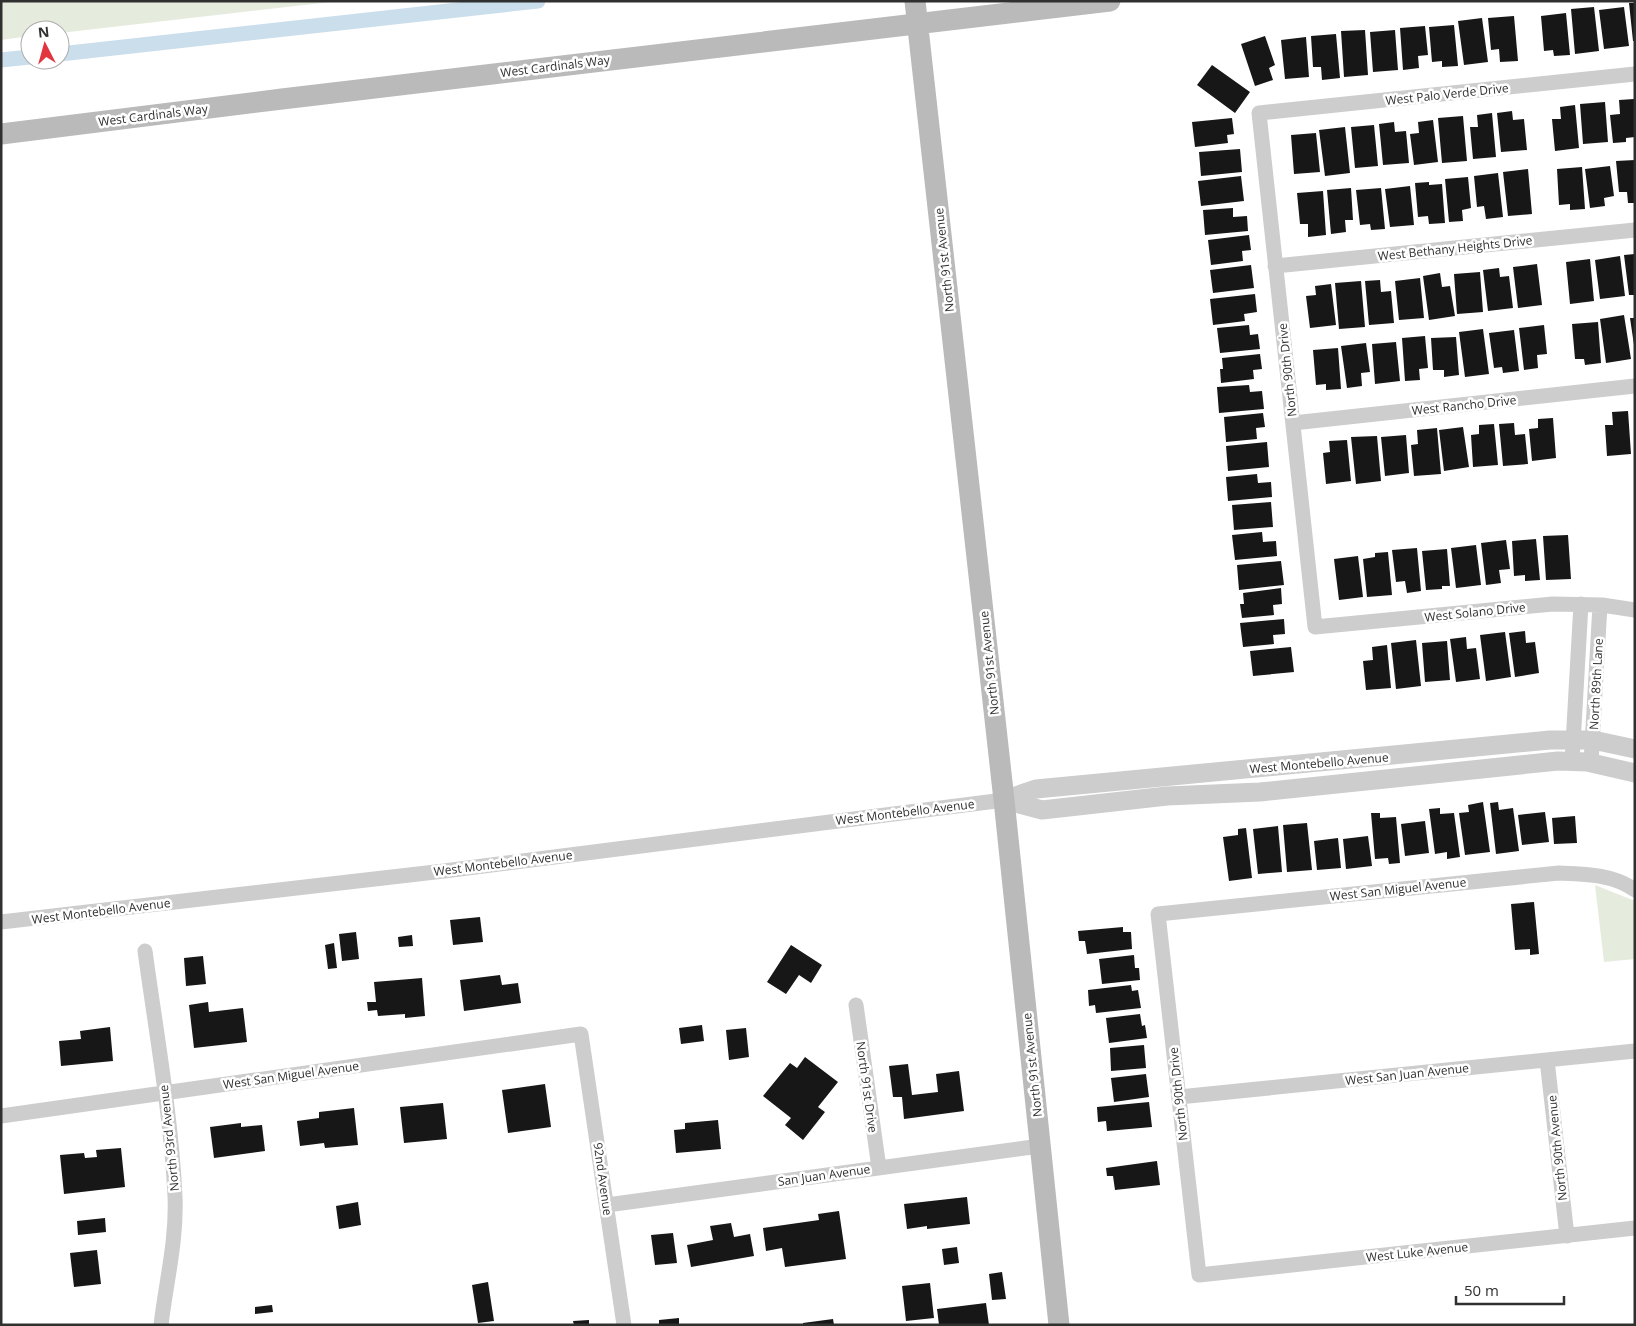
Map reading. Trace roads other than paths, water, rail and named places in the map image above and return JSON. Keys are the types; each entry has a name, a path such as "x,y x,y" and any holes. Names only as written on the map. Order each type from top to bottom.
{"main road":[{"name":"North 91st Avenue","path":"915,1 1004,800 1059,1325"},
{"name":"West Cardinals Way","path":"1,134 1110,1"}],"street":[{"name":"West Palo Verde Drive","path":"1259,113 1635,74"},
{"name":"North 90th Drive","path":"1259,113 1315,627"},
{"name":"West Bethany Heights Drive","path":"1276,266 1635,230"},
{"name":"West Rancho Drive","path":"1293,423 1635,386"},
{"name":"West Solano Drive","path":"1315,627 1553,604 1600,605 1635,610"},
{"name":"North 89th Lane","path":"1572,761 1581,604"},
{"name":"North 89th Lane","path":"1591,763 1600,605"},
{"name":"West Montebello Avenue","path":"1,922 444,871 1004,800 1036,789 1550,740 1593,740 1635,749"},
{"name":"West Montebello Avenue","path":"1004,800 1042,810 1167,796 1260,792 1558,761 1591,763 1635,773"},
{"name":"West San Miguel Avenue","path":"1158,914 1559,873 1592,874 1624,882 1635,890"},
{"name":"North 90th Drive","path":"1158,914 1199,1275"},
{"name":"North 93rd Avenue","path":"145,951 175,1196 174,1247 161,1325"},
{"name":"North 91st Drive","path":"856,1006 879,1168"},
{"name":"West San Miguel Avenue","path":"1,1116 582,1034"},
{"name":"92nd Avenue","path":"582,1034 624,1325"},
{"name":"West San Juan Avenue","path":"1179,1097 1635,1051"},
{"name":"North 90th Avenue","path":"1547,1060 1567,1236"},
{"name":"San Juan Avenue","path":"607,1205 1040,1146"},
{"name":"West Luke Avenue","path":"1199,1275 1635,1228"}],"waterway":[{"path":"70,53 538,1"},
{"path":"1,60 20,58"}]}
